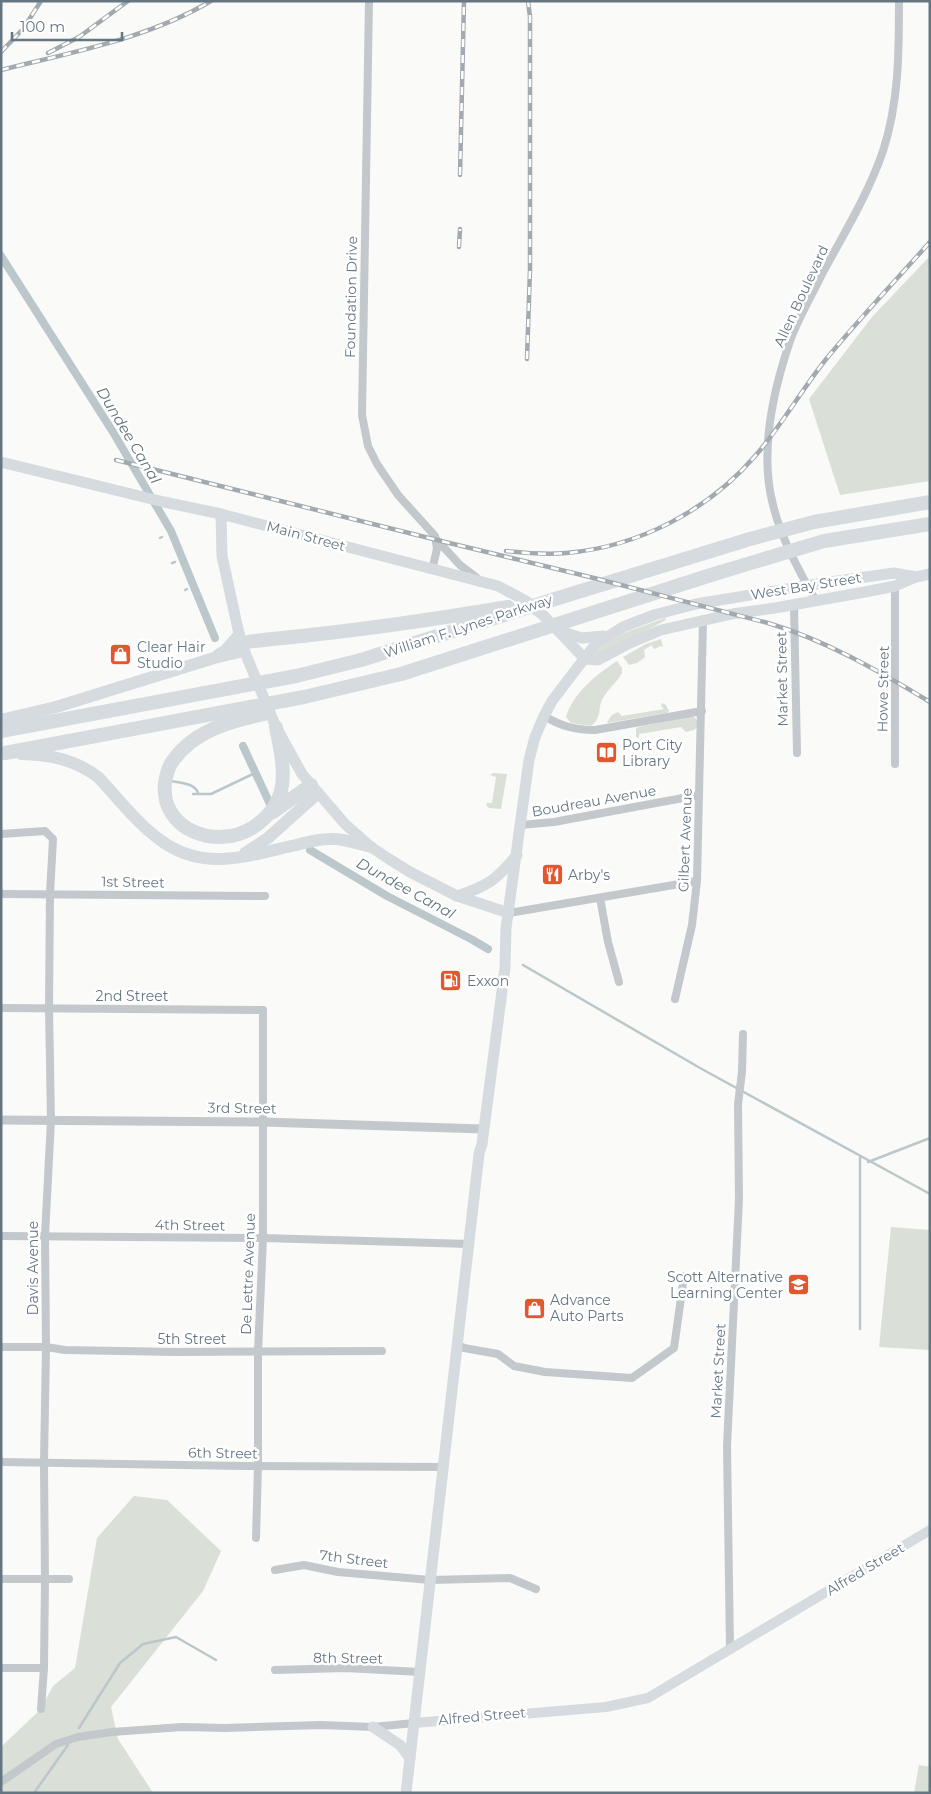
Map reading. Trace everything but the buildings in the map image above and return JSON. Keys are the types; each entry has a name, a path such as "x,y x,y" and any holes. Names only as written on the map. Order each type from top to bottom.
{"highway":[{"name":"William F. Lynes Parkway","path":"1,731 296,676 361,660 555,599 814,522 930,502"},
{"name":"William F. Lynes Parkway","path":"3,754 305,701 401,674 760,559 824,541 930,524"},
{"path":"1,720 56,707 214,658 242,643 267,638 310,636 429,620 555,599"},
{"path":"237,714 200,736 180,752 171,763 168,770 165,794 171,812 179,822 197,834 228,837 247,831 314,789"},
{"path":"260,822 271,812 276,803 281,793 284,777 276,726"},
{"path":"3,754 48,755 75,763 98,777 146,829 164,843 188,855 203,859 232,860 322,839 339,839 371,847"},
{"path":"232,860 252,850 268,838 314,789"}],"main road":[{"name":"Main Street","path":"1,462 221,514 432,570 481,580 498,586 526,601 557,629 585,659"},
{"path":"221,514 222,556 242,643 276,726 290,754 314,789 345,824 371,847 410,872 457,896 509,913"},
{"name":"West Bay Street","path":"610,634 637,620 696,604 894,573 916,577"},
{"name":"West Bay Street","path":"703,621 732,614 794,605 895,586 916,577 930,574"},
{"path":"585,659 598,660 660,630 703,621"},
{"path":"557,629 571,636 582,638 594,638 610,634"},
{"path":"406,1793 482,1129 505,968 506,928 529,760 544,716 564,685 595,645 610,634"},
{"path":"457,896 476,890 495,879 517,855"},
{"name":"Alfred Street","path":"414,1723 606,1707 648,1698 930,1530"},
{"path":"373,1727 400,1745 410,1758"}],"street":[{"name":"Foundation Drive","path":"369,1 362,416 368,446 377,464 398,495 460,565 481,580"},
{"name":"Allen Boulevard","path":"816,601 807,586 779,524 772,502 768,460 772,414 776,389 791,340 821,277 860,204 882,153 895,104 898,74 899,1"},
{"path":"432,570 437,540"},
{"name":"Howe Street","path":"895,586 895,764"},
{"name":"Market Street","path":"794,605 797,753"},
{"name":"Gilbert Avenue","path":"675,999 692,925 698,881 703,621"},
{"path":"544,716 563,726 595,730 702,710"},
{"name":"Boudreau Avenue","path":"521,825 554,822 700,795"},
{"name":"Davis Avenue","path":"1,834 45,831 53,839 50,893 49,1008 52,1120 45,1236 45,1580 44,1668 41,1709"},
{"path":"509,913 698,881"},
{"name":"1st Street","path":"1,894 265,896"},
{"path":"600,898 608,942 619,982"},
{"name":"2nd Street","path":"1,1008 263,1010"},
{"name":"De Lettre Avenue","path":"256,1538 258,1352 263,1238 263,1010"},
{"name":"Market Street","path":"730,1650 727,1446 739,1199 738,1104 742,1072 743,1034"},
{"name":"3rd Street","path":"1,1120 263,1122 482,1129"},
{"name":"4th Street","path":"1,1236 263,1238 469,1244"},
{"path":"458,1344 464,1348 498,1354 514,1366 544,1372 632,1378 674,1348 684,1276"},
{"name":"5th Street","path":"1,1348 46,1347 66,1350 258,1352 382,1351"},
{"name":"6th Street","path":"1,1462 444,1467"},
{"name":"7th Street","path":"275,1570 304,1565 338,1572 430,1580 510,1578 536,1589"},
{"path":"1,1579 69,1579"},
{"path":"1,1668 44,1668"},
{"name":"8th Street","path":"275,1670 345,1668 420,1672"},
{"name":"Alfred Street","path":"1,1782 56,1744 78,1737 103,1733 182,1727 225,1728 322,1725 373,1727 414,1723"}],"shaded area":[{"path":"930,256 930,481 840,495 809,399 872,317"},
{"path":"665,618 666,620 598,656 593,653 624,633"},
{"path":"661,639 663,647 660,646 655,649 652,645 644,650 645,657 637,663 629,665 623,657 646,644"},
{"path":"617,661 622,668 622,673 603,698 595,723 591,726 571,723 566,717 574,700 594,678"},
{"path":"662,703 666,705 669,711 667,713 607,722 612,715 618,712 622,716 664,709 661,706"},
{"path":"693,716 697,720 697,727 694,730 686,732 681,727 639,734 639,738 636,737 636,729 638,727"},
{"path":"493,773 507,774 501,809 489,808 486,805 487,803 492,803 496,777 490,775"},
{"path":"891,1227 930,1230 930,1350 879,1347"},
{"path":"134,1496 167,1500 221,1551 203,1591 111,1707 118,1739 153,1793 1,1793 1,1747 41,1709 53,1686 75,1668 97,1538"},
{"path":"919,1765 930,1767 930,1793 914,1793"}],"waterway":[{"name":"Dundee Canal","path":"1,256 113,432 171,531 215,638"},
{"name":"Dundee Canal","path":"243,746 270,804"},
{"path":"193,794 211,794 255,773"},
{"path":"171,781 191,785 198,793"},
{"name":"Dundee Canal","path":"310,850 387,896 488,949"},
{"path":"523,965 700,1068 930,1194"},
{"path":"868,1162 930,1138"},
{"path":"860,1158 860,1329"},
{"path":"79,1728 120,1663 143,1644 176,1637 216,1660"},
{"path":"34,1793 68,1745"}],"railway":[{"path":"1,52 23,29 41,1"},
{"path":"48,53 79,37 128,1"},
{"path":"1,70 135,35 187,14 211,1"},
{"path":"460,175 464,1"},
{"path":"527,359 530,269 530,17 528,1"},
{"path":"459,247 460,229"},
{"path":"506,551 558,554 620,543 646,534 671,522 717,493 756,455 775,432 827,358 930,242"},
{"path":"116,460 768,623 831,647 930,702"}],"place":[{"name":"Clear Hair Studio","path":"121,655"},
{"name":"Port City Library","path":"606,753"},
{"name":"Arby's","path":"552,875"},
{"name":"Exxon","path":"451,981"},
{"name":"Scott Alternative Learning Center","path":"799,1285"},
{"name":"Advance Auto Parts","path":"534,1308"}]}
